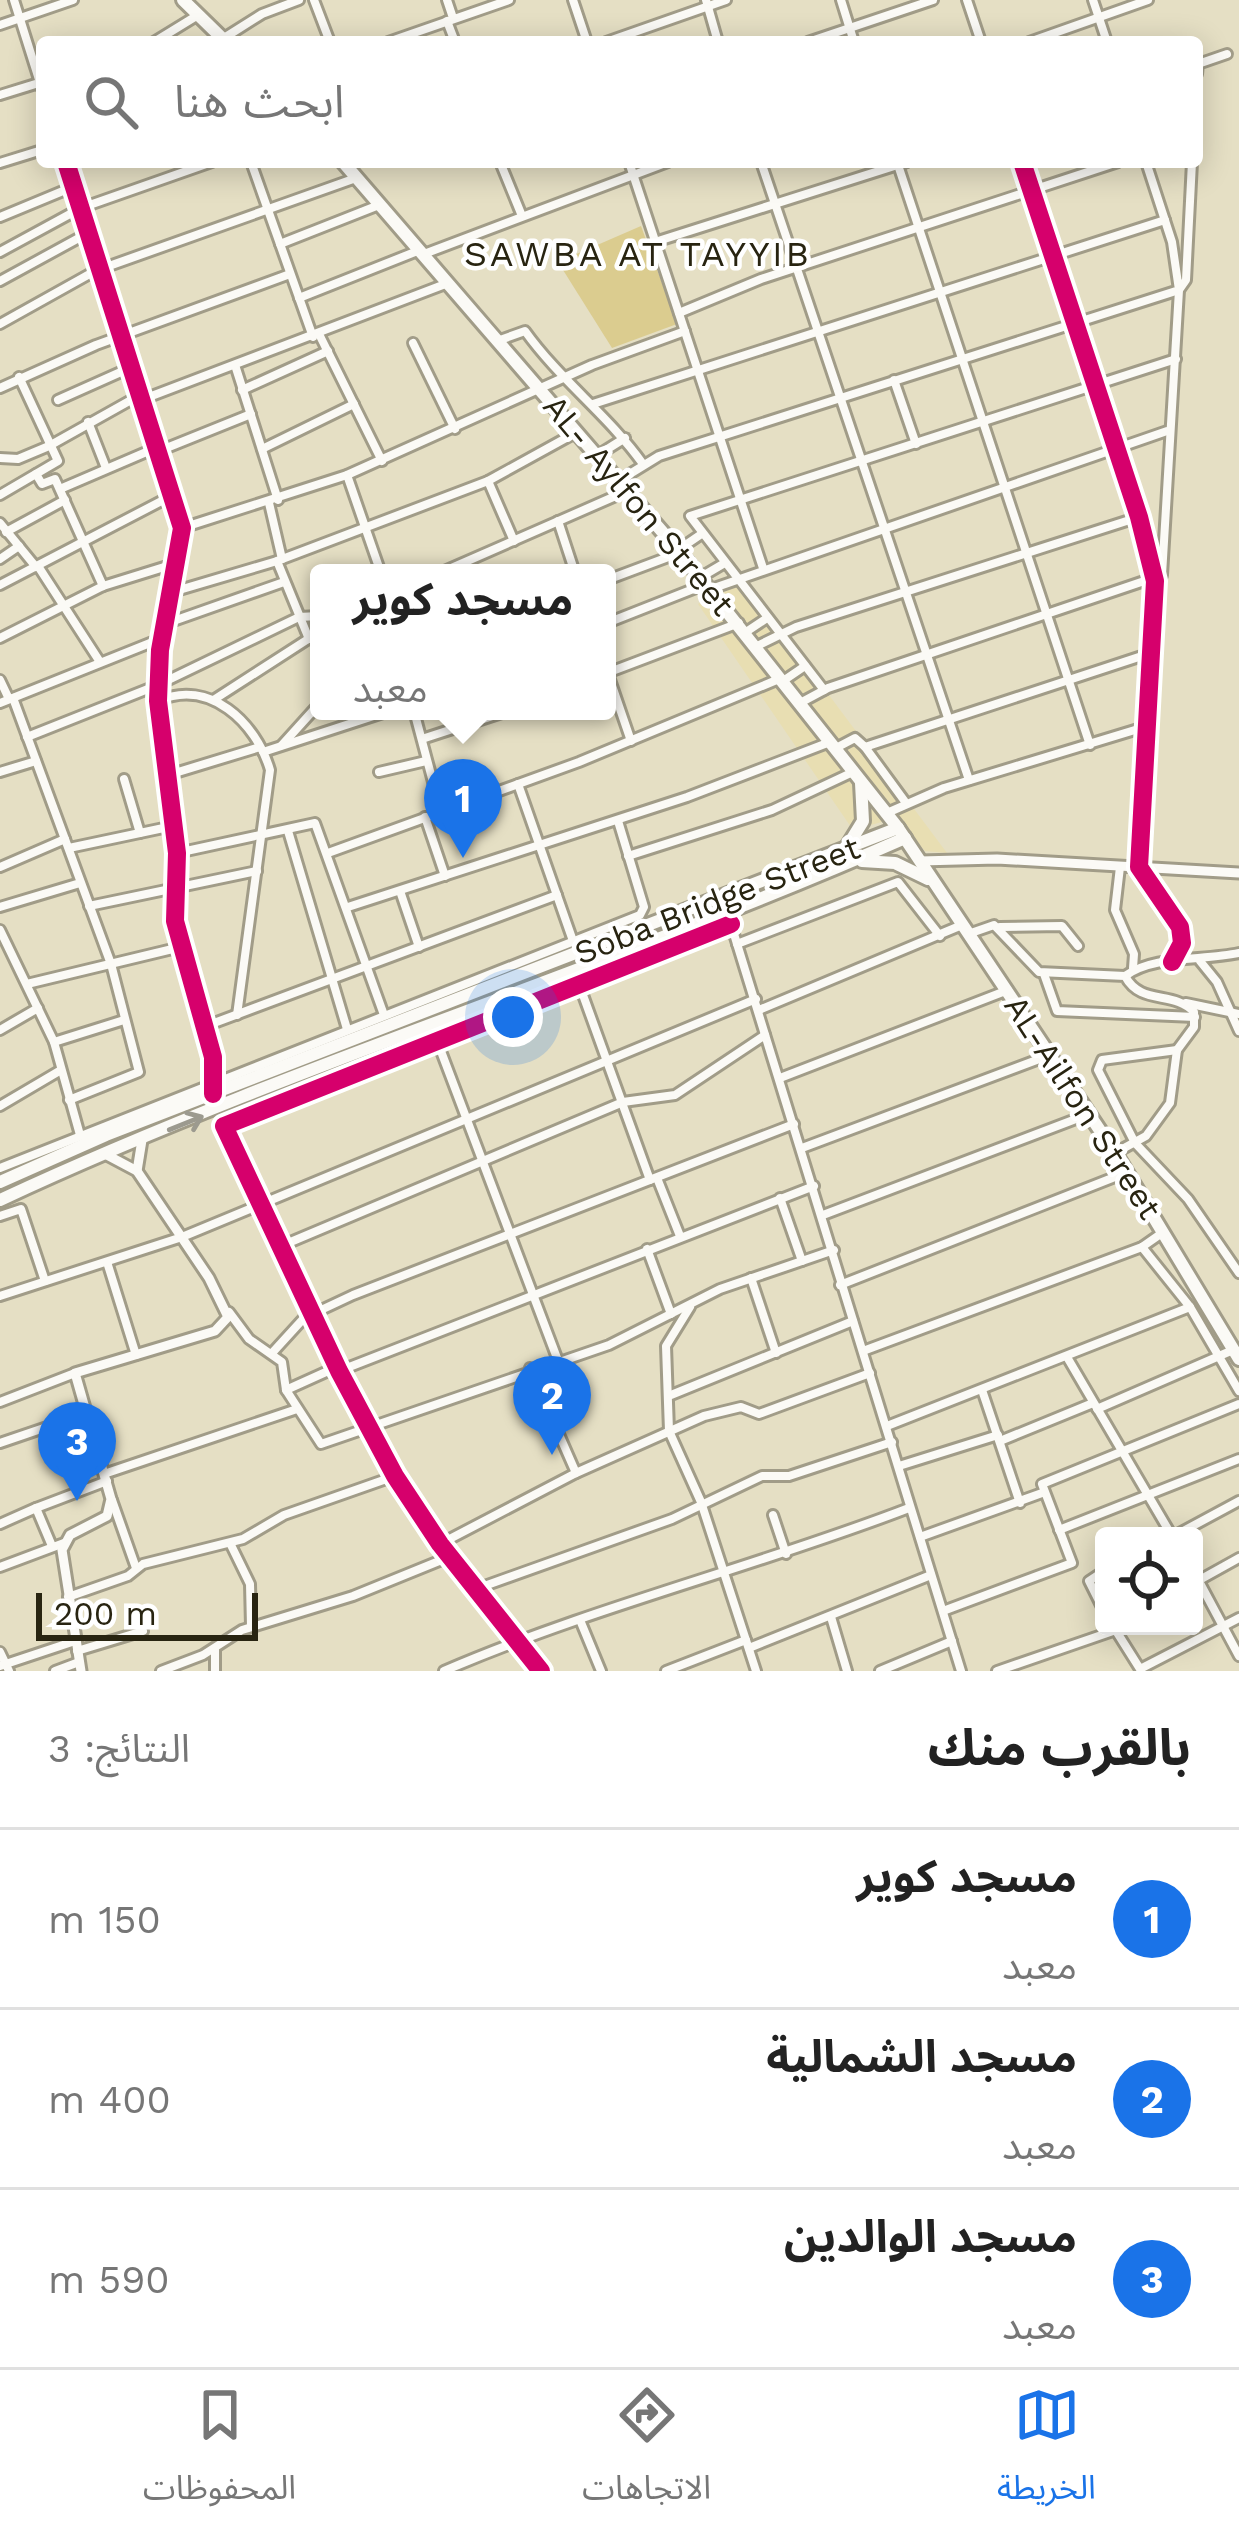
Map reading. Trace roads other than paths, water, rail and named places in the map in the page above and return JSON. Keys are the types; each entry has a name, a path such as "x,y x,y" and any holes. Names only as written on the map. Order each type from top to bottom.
{"highway":[{"path":"183,0 220,36"},
{"name":"AL- Aylfon Street","path":"349,168 680,551 920,861"},
{"path":"856,777 861,827 849,856 895,863 933,881"},
{"name":"Soba Bridge Street","path":"0,1182 213,1088 662,927 901,833"},
{"name":"Soba Bridge Street","path":"0,1200 662,927 729,918 849,856"},
{"name":"AL-Ailfon Street","path":"920,861 1127,1172 1236,1354"}],"street":[{"path":"14,0 36,68"},
{"path":"0,25 74,0"},
{"path":"232,36 258,16 299,0"},
{"path":"314,0 328,36"},
{"path":"447,0 454,36"},
{"path":"405,36 509,0"},
{"path":"573,0 585,36"},
{"path":"622,36 726,0"},
{"path":"841,0 852,36"},
{"path":"824,36 933,0"},
{"path":"967,0 979,36"},
{"path":"1093,0 1106,36"},
{"path":"1046,36 1148,0"},
{"path":"707,3 716,36"},
{"path":"164,36 198,15"},
{"path":"1203,62 1227,55"},
{"path":"0,95 36,85"},
{"path":"0,163 36,152"},
{"path":"68,168 182,528 161,638 158,701 177,853 175,917 206,1026 213,1088"},
{"path":"0,252 81,208 195,168"},
{"path":"253,168 299,298 382,460"},
{"path":"502,168 522,217"},
{"path":"631,168 763,568"},
{"path":"299,298 652,168"},
{"path":"763,168 969,780"},
{"path":"655,242 886,168"},
{"path":"902,168 1090,745"},
{"path":"1024,168 1139,517 1155,581 1138,867 1180,927 1182,943 1172,962"},
{"path":"679,313 798,266 1100,168"},
{"path":"800,703 824,690 1155,581 1163,571 1167,431 1179,290 1166,220 1148,168"},
{"path":"461,564 558,521 624,485 644,464 1179,290 1186,280 1192,168"},
{"path":"1,320 101,269 357,177"},
{"path":"0,217 75,186"},
{"path":"280,244 380,205"},
{"path":"593,404 1166,220"},
{"path":"0,281 89,233"},
{"path":"0,388 122,335 290,274"},
{"path":"0,458 18,459 141,398 449,283"},
{"path":"500,340 525,331 644,464"},
{"path":"182,528 347,475 564,378 685,331"},
{"path":"413,343 455,428"},
{"path":"242,390 328,351"},
{"path":"824,690 700,535 690,515 1176,359"},
{"path":"215,699 308,639 284,582 262,449 236,365"},
{"path":"58,400 132,367"},
{"path":"0,496 58,461 19,377"},
{"path":"894,380 916,444"},
{"path":"262,449 354,404"},
{"path":"60,489 251,414"},
{"path":"88,422 106,468"},
{"path":"616,619 706,583 735,578 1167,431"},
{"path":"169,593 279,560 488,481 579,432"},
{"path":"598,455 625,438"},
{"path":"36,474 42,484 55,479 103,586"},
{"path":"347,475 378,564"},
{"path":"488,481 514,541"},
{"path":"0,585 173,495"},
{"path":"64,500 3,528 65,603 100,662"},
{"path":"757,646 779,634 1139,517"},
{"path":"558,521 572,564"},
{"path":"616,576 680,551 700,535"},
{"path":"0,560 20,546"},
{"path":"0,638 103,586 177,563"},
{"path":"706,583 724,564"},
{"path":"164,624 284,582"},
{"path":"27,737 158,685 298,617 310,616"},
{"path":"616,669 767,618"},
{"path":"7,700 161,638"},
{"path":"865,747 1154,652"},
{"path":"328,853 632,741 805,666"},
{"path":"0,680 27,737 111,964 140,1074 69,1100"},
{"path":"158,701 184,694 215,699 262,749 271,775 237,1015"},
{"path":"616,697 632,741"},
{"path":"281,746 310,714"},
{"path":"165,776 361,720"},
{"path":"417,720 441,812"},
{"path":"424,738 480,720"},
{"path":"886,814 969,780 1148,726"},
{"path":"348,907 539,842 618,821 855,738 906,803"},
{"path":"0,772 36,761"},
{"path":"379,772 426,761"},
{"path":"628,856 772,810 856,777"},
{"path":"124,779 140,832"},
{"path":"518,784 573,941"},
{"path":"425,818 445,876"},
{"path":"0,1168 213,1088 644,912 618,821"},
{"path":"177,853 315,823 384,1016"},
{"path":"0,867 67,843 173,826"},
{"path":"288,831 347,1030"},
{"path":"920,861 1239,873"},
{"path":"1120,867 1115,910 1135,953 1128,973 1141,995 1234,1013"},
{"path":"89,906 257,871"},
{"path":"737,944 898,882 940,935"},
{"path":"0,907 80,883"},
{"path":"400,891 419,947"},
{"path":"206,1026 557,895"},
{"path":"541,1671 440,1544 395,1476 338,1369 224,1126 729,918 961,1671"},
{"path":"759,1010 940,935 968,929 1062,926 1078,946"},
{"path":"999,927 1033,969 1044,974 1128,973 1148,962 1239,953"},
{"path":"0,930 53,1042 80,1135"},
{"path":"27,984 185,946"},
{"path":"1199,960 1213,975 1239,1031"},
{"path":"1044,974 1057,1011 1195,1017"},
{"path":"579,983 622,1102 680,1236"},
{"path":"780,1078 1008,989"},
{"path":"0,1296 182,1237 756,999"},
{"path":"1185,1003 1195,1017"},
{"path":"0,1030 38,1008"},
{"path":"1115,1154 1135,1143 1170,1103 1177,1050 1195,1017"},
{"path":"53,1042 124,1020"},
{"path":"281,1246 622,1102 676,1095 766,1034"},
{"path":"436,1038 557,1358"},
{"path":"1177,1050 1098,1064 1135,1143 1188,1199 1239,1273"},
{"path":"802,1148 1050,1055"},
{"path":"0,1106 62,1070"},
{"path":"823,1215 1089,1114"},
{"path":"273,1352 312,1314 794,1124"},
{"path":"137,1172 142,1140"},
{"path":"105,1154 137,1172 248,1339 273,1352 285,1369 286,1390 321,1444 530,1367 609,1345 752,1278 834,1250"},
{"path":"840,1285 1127,1172"},
{"path":"286,1390 814,1186"},
{"path":"780,1198 802,1261"},
{"path":"0,1216 21,1208 46,1281"},
{"path":"863,1351 1142,1247 1163,1232"},
{"path":"1142,1247 1190,1307 1239,1391"},
{"path":"646,1249 671,1314"},
{"path":"107,1262 136,1356"},
{"path":"752,1278 776,1353"},
{"path":"691,1306 666,1346 669,1431 701,1502 756,1671"},
{"path":"887,1426 1190,1307"},
{"path":"0,1402 75,1373 218,1330 228,1310"},
{"path":"671,1395 854,1321"},
{"path":"899,1466 999,1438 1095,1406 1218,1356 1236,1354"},
{"path":"1067,1357 1167,1527"},
{"path":"530,1367 576,1473"},
{"path":"75,1373 136,1568"},
{"path":"440,1544 669,1431 735,1407 759,1414 870,1373"},
{"path":"982,1390 1020,1503"},
{"path":"943,1611 1070,1565 1042,1493 1045,1483 1239,1404"},
{"path":"0,1524 106,1478 297,1409"},
{"path":"0,1443 86,1414"},
{"path":"476,1589 616,1541 762,1476 790,1476 892,1442"},
{"path":"1059,1530 1239,1459"},
{"path":"68,1597 128,1576 136,1568 230,1542 284,1515 395,1476"},
{"path":"919,1538 1042,1493"},
{"path":"0,1567 104,1519 111,1499"},
{"path":"1190,1527 1239,1501"},
{"path":"36,1508 58,1544 78,1656"},
{"path":"444,1671 518,1639 786,1554 909,1508"},
{"path":"773,1515 786,1554"},
{"path":"230,1542 250,1584 251,1626"},
{"path":"161,1671 251,1626 352,1596 449,1556"},
{"path":"1203,1575 1239,1558"},
{"path":"666,1671 831,1616 931,1575"},
{"path":"1203,1590 1239,1656"},
{"path":"831,1616 847,1671"},
{"path":"1119,1635 1140,1670 1239,1618"},
{"path":"580,1620 601,1671"},
{"path":"55,1671 78,1656 143,1631"},
{"path":"998,1671 1095,1634"},
{"path":"880,1671 952,1641"},
{"path":"215,1648 215,1671"},
{"path":"0,1652 5,1667 78,1656"}],"place":[{"name":"مسجد كوير","path":"463,858"},
{"name":"مسجد الشمالية","path":"552,1455"},
{"name":"مسجد الوالدين","path":"77,1501"}],"district":[{"name":"SAWBA AT TAYYIB","path":"638,254"}]}
